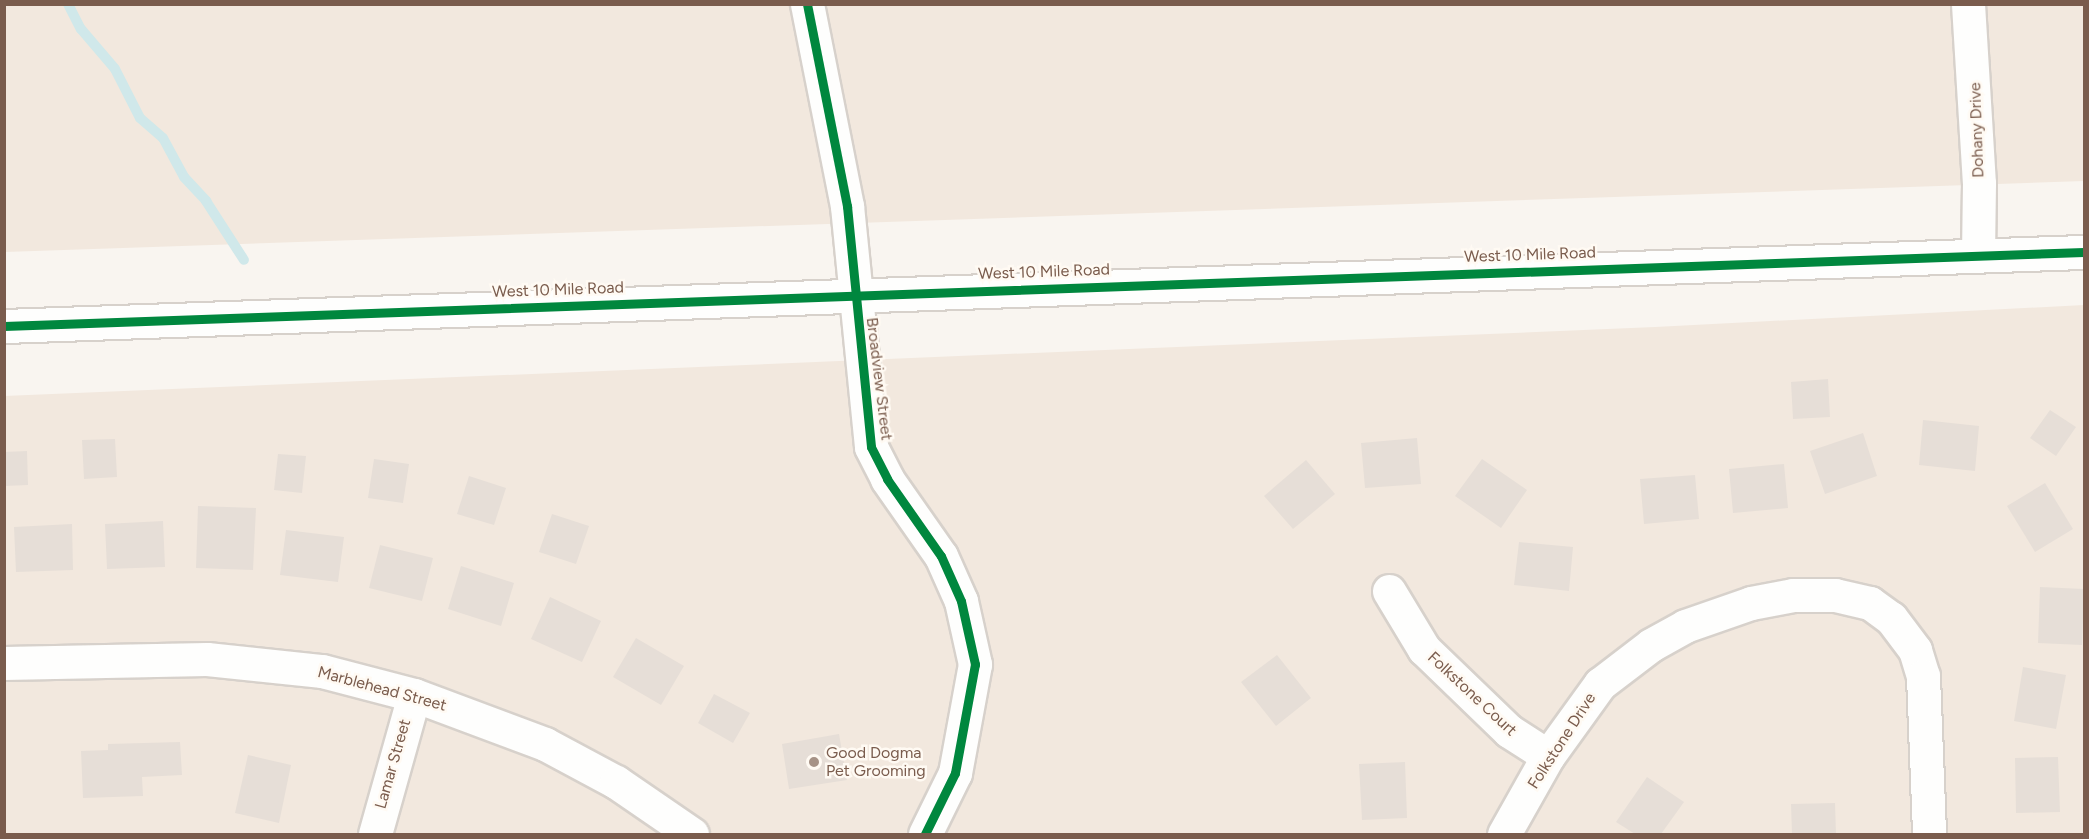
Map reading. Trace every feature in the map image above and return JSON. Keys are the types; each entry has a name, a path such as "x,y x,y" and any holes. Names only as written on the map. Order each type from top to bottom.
{"street":[{"name":"Broadview Street","path":"807,4 847,206 853,294 871,447 887,479 941,556 961,601 975,664 955,773 925,834"},
{"name":"Dohany Drive","path":"1968,4 1979,183 1978,256"},
{"name":"West 10 Mile Road","path":"4,326 853,294 2085,252"},
{"name":"Folkstone Court","path":"1389,591 1424,649 1509,731 1548,756"},
{"name":"Folkstone Drive","path":"1504,834 1548,756 1600,684 1651,645 1696,622 1751,603 1792,595 1835,595 1870,603 1892,618 1915,650 1923,676 1929,834"},
{"name":"Marblehead Street","path":"4,663 207,659 322,671 414,695 545,744 616,782 692,834"},
{"name":"Lamar Street","path":"375,834 414,695"}],"shaded area":[{"path":"4,5 2084,5 2084,181 5,252"},
{"path":"2084,305 2084,834 5,834 4,396 1655,327"}],"building":[{"path":"1828,379 1830,417 1793,419 1791,382"},
{"path":"2050,410 2076,427 2056,456 2030,438"},
{"path":"1923,420 1979,426 1975,471 1919,465"},
{"path":"1863,433 1877,476 1825,494 1810,451"},
{"path":"1417,438 1421,484 1365,488 1361,443"},
{"path":"115,439 117,477 84,479 82,440"},
{"path":"27,451 28,485 4,486 4,452"},
{"path":"278,454 306,456 302,493 274,490"},
{"path":"374,459 409,464 403,503 368,498"},
{"path":"1482,459 1527,490 1501,528 1455,496"},
{"path":"1306,460 1335,494 1293,529 1264,496"},
{"path":"1784,464 1788,508 1733,513 1729,469"},
{"path":"1695,475 1699,519 1644,524 1640,479"},
{"path":"469,476 506,488 494,525 457,514"},
{"path":"2045,483 2073,529 2035,552 2007,506"},
{"path":"198,506 256,508 253,570 196,568"},
{"path":"552,514 589,526 576,564 539,552"},
{"path":"163,521 165,567 107,569 105,524"},
{"path":"72,524 73,570 16,572 14,527"},
{"path":"286,530 344,537 338,582 280,575"},
{"path":"1519,542 1573,547 1569,591 1514,585"},
{"path":"380,545 433,558 422,601 369,588"},
{"path":"461,566 514,583 501,626 448,609"},
{"path":"2040,587 2084,589 2082,645 2038,643"},
{"path":"550,597 601,621 582,662 531,639"},
{"path":"636,638 684,666 661,705 613,677"},
{"path":"1277,655 1311,698 1276,726 1241,682"},
{"path":"2023,667 2066,675 2056,729 2014,721"},
{"path":"714,694 750,713 733,743 698,723"},
{"name":"Good Dogma Pet Grooming","path":"839,734 847,780 789,789 782,744"},
{"path":"180,742 182,775 142,777 143,796 83,798 81,751 108,750 108,744"},
{"path":"248,755 291,765 279,823 235,813"},
{"path":"2058,757 2060,812 2016,813 2015,758"},
{"path":"1405,762 1407,818 1362,820 1359,764"},
{"path":"1647,777 1684,802 1661,834 1635,834 1616,822"},
{"path":"1835,803 1836,834 1792,834 1791,804"}],"waterway":[{"path":"68,4 81,29 115,69 140,118 163,138 184,177 206,201 244,260"}],"cycle path":[{"path":"807,4 847,206 871,447 887,479 941,556 961,601 975,664 955,773 925,834"},
{"path":"4,326 2084,252"}],"place":[{"name":"Good Dogma Pet Grooming","path":"814,762"}]}
